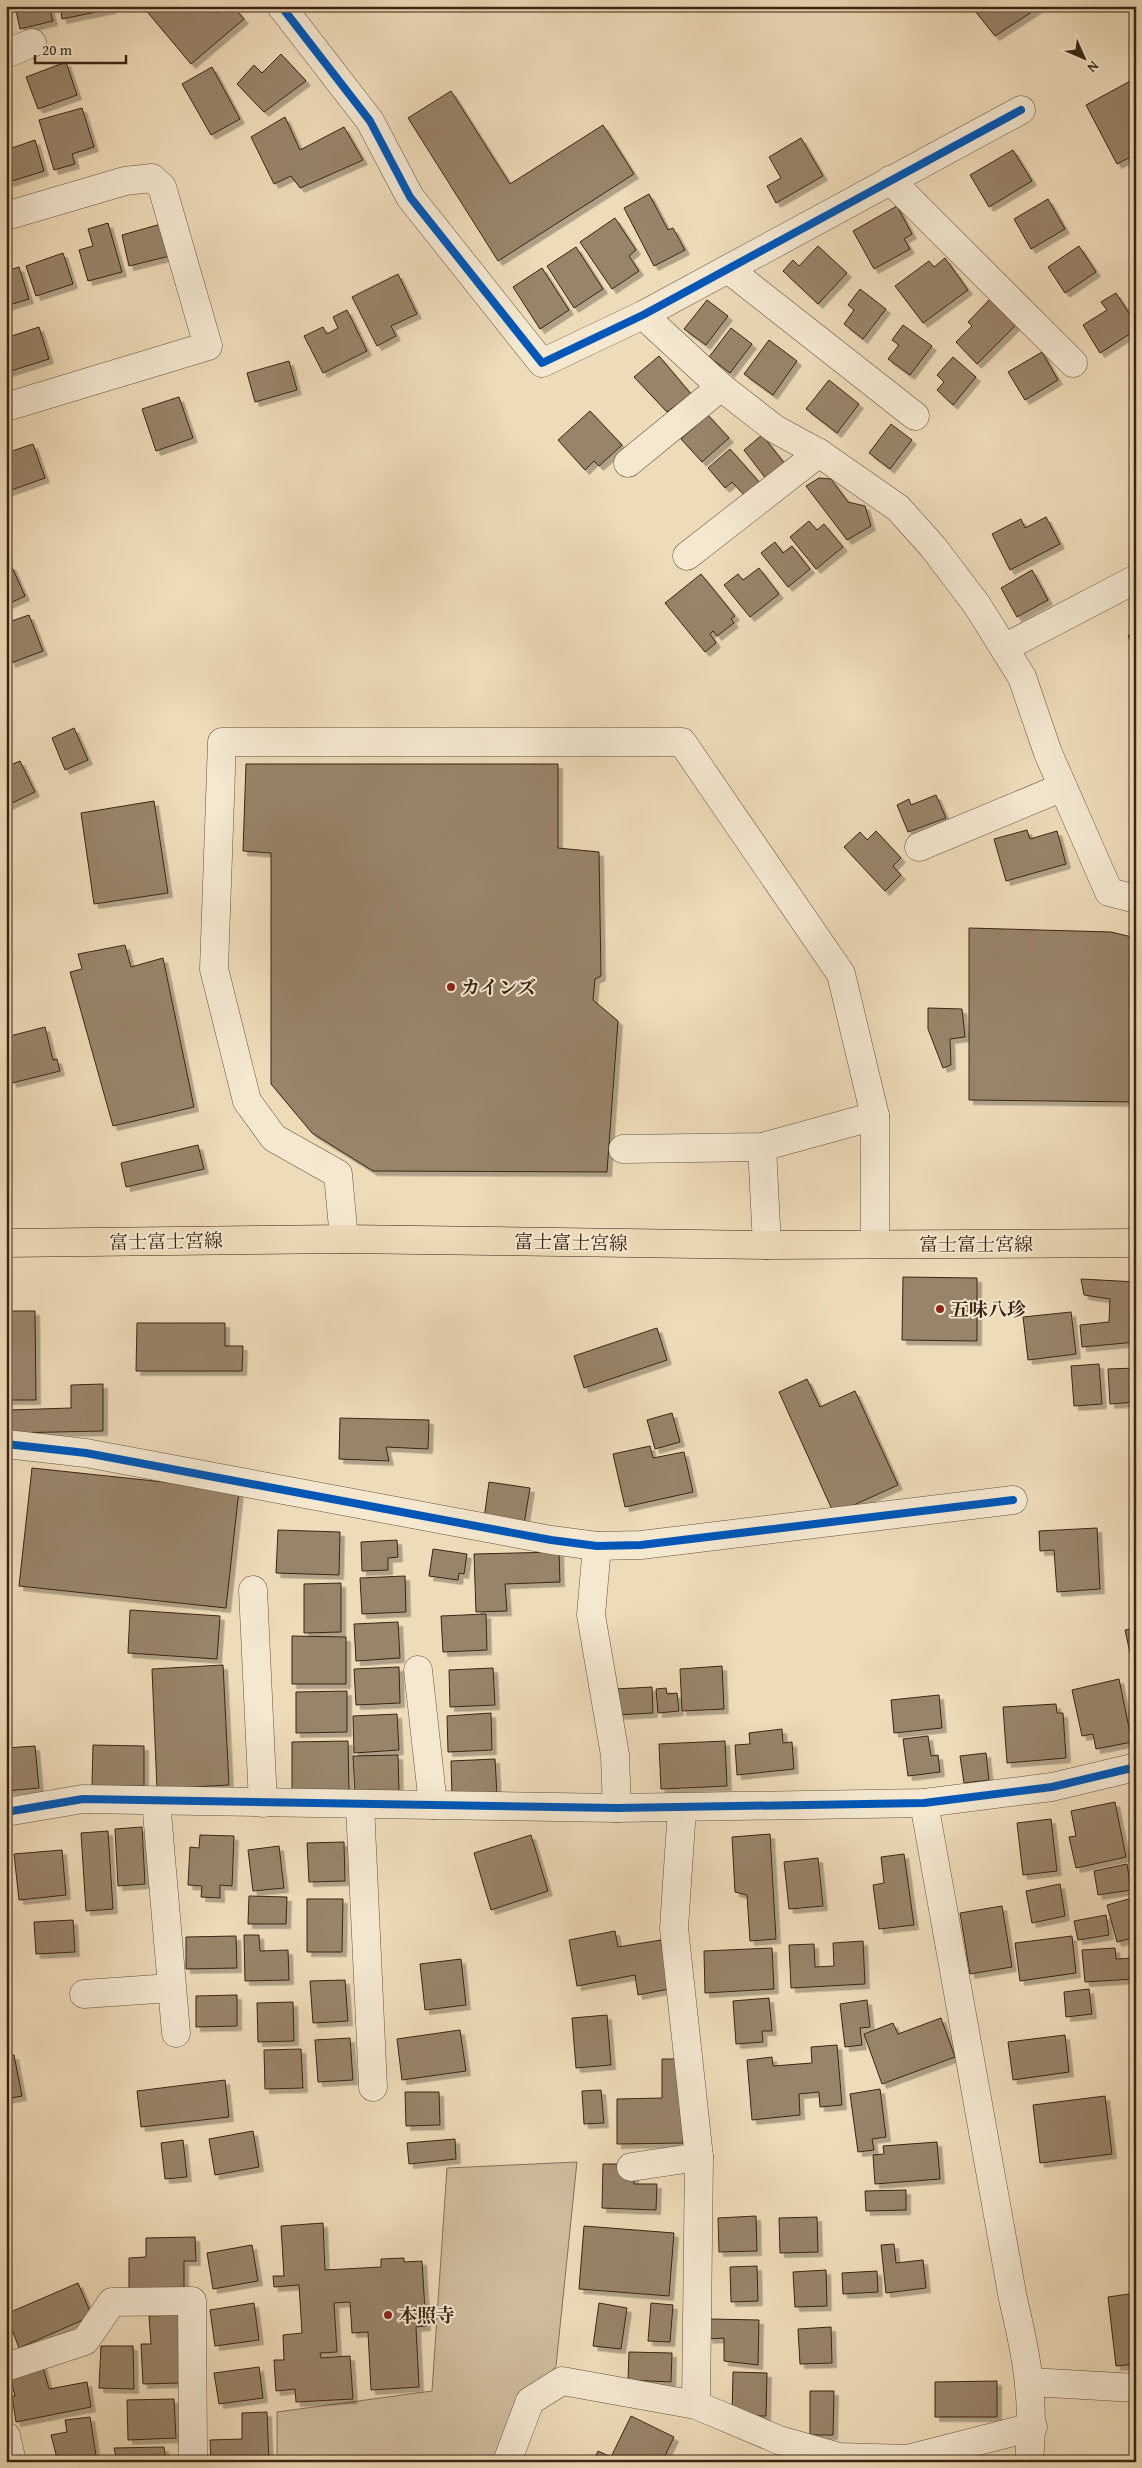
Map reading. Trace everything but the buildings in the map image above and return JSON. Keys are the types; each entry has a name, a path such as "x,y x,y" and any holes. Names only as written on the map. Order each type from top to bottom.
{"main road":[{"name":"富士富士宮線","path":"6,1244 344,1239 767,1246 1136,1243"}],"street":[{"path":"282,6 370,121 410,197 542,363 643,315 1020,110"},
{"path":"6,54 32,43"},
{"path":"6,216 126,180 152,178 162,187 208,346 6,407"},
{"path":"890,180 1073,363"},
{"path":"728,269 915,416"},
{"path":"643,315 721,387 775,429 819,453 898,508 933,548 966,591 1022,676 1048,753 1109,892 1136,899"},
{"path":"628,463 721,387"},
{"path":"687,556 819,453"},
{"path":"1004,648 1136,579"},
{"path":"344,1239 338,1174 274,1138 247,1101 214,969 222,742 682,742 841,974 875,1116 875,1244"},
{"path":"919,847 1063,787"},
{"path":"623,1149 762,1147 875,1116"},
{"path":"762,1147 767,1246"},
{"path":"6,1444 86,1452 541,1538 597,1546 640,1545 1013,1500"},
{"path":"597,1546 591,1615 615,1755 617,1808"},
{"path":"253,1590 263,1803"},
{"path":"418,1670 433,1805"},
{"path":"6,1812 83,1800 617,1808 924,1803 1052,1787 1136,1767"},
{"path":"156,1801 176,2033"},
{"path":"924,1803 1013,2299 1028,2358 1033,2427 1030,2462"},
{"path":"360,1805 373,2087"},
{"path":"682,1808 674,1928 699,2157 696,2405"},
{"path":"84,1994 172,1988"},
{"path":"631,2166 699,2157"},
{"path":"6,2366 85,2341 112,2302 192,2301 194,2462"},
{"path":"507,2462 530,2401 562,2380 696,2405 779,2440 855,2460 907,2459 1033,2427"},
{"path":"1030,2382 1136,2388"},
{"path":"6,2436 12,2462"}],"shaded area":[{"path":"577,2162 556,2366 523,2407 501,2462 277,2462 277,2412 432,2391 447,2168"}],"cycle path":[{"path":"281,6 370,121 410,197 542,363 643,315 1021,110"},
{"path":"6,1444 86,1453 551,1540 597,1546 641,1545 1013,1500"},
{"path":"6,1812 83,1799 617,1808 924,1803 1052,1787 1136,1767"}],"place":[{"name":"カインズ","path":"451,987"},
{"name":"五味八珍","path":"940,1309"},
{"name":"本照寺","path":"388,2315"}]}
